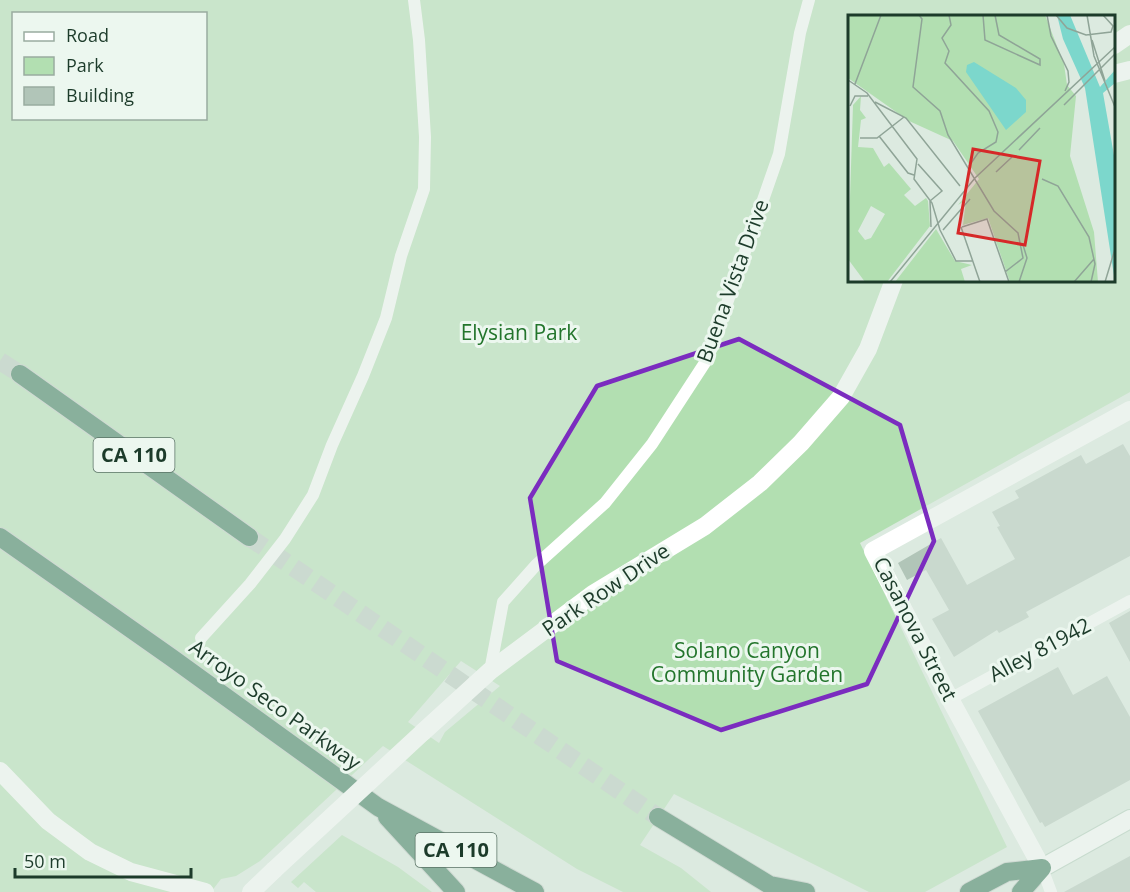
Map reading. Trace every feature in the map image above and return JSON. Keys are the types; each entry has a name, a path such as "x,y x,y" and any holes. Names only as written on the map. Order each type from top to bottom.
{"highway":[{"name":"CA 110","path":"20,374 249,537"},
{"name":"Arroyo Seco Parkway","path":"0,537 182,664 378,807 535,892"},
{"path":"378,807 456,892"},
{"path":"658,817 776,889 806,892"},
{"path":"969,892 1007,872 1042,868"},
{"path":"1021,892 1042,868"}],"street":[{"path":"1115,44 1130,34"},
{"path":"1115,74 1130,70"},
{"name":"Park Row Drive","path":"251,892 490,671 593,594 705,526 760,483 801,443 841,398 868,349 893,282"},
{"name":"Casanova Street","path":"1042,868 873,551 1130,410"},
{"path":"0,771 48,821 90,852 132,872 205,892"},
{"path":"1042,868 1130,819"}],"lane":[{"path":"201,638 250,584 285,538 313,495 386,318 401,256 424,189 425,137 414,0"},
{"name":"Buena Vista Drive","path":"490,671 502,602 536,565 605,503 652,444 708,358 779,154 809,0"},
{"name":"Alley 81942","path":"950,699 1130,601"},
{"path":"1042,868 1051,892"}],"highlighted area":[{"path":"739,339 900,425 934,541 867,684 721,730 557,661 530,498 597,386"}],"green space":[{"name":"Elysian Park","path":"0,0 1130,0 1130,392 860,543 1007,847 925,892 869,892 674,794 640,845 681,868 711,892 623,892 577,869 383,746 260,861 236,876 221,879 211,892 0,892","holes":["461,661 500,686 445,732 439,743 408,722"]},
{"path":"342,835 398,867 432,892 316,892 304,882 298,888 291,882"}],"building":[{"path":"1123,444 1130,456 1130,556 1026,612 1029,617 999,633 997,630 954,657 932,619 949,610 926,570 907,580 898,563 941,538 967,585 1015,559 997,527 1000,526 992,512 1019,498 1015,491 1081,455 1086,464"},
{"path":"1130,611 1130,662 1109,623"},
{"path":"1058,667 1073,695 1107,676 1130,717 1130,780 1045,827 1042,822 1040,823 978,711"},
{"path":"1130,856 1130,892 1064,892"}],"tunnel":[{"path":"0,361 20,374"},
{"path":"249,537 658,817"}],"park label":[{"name":"Solano Canyon Community Garden","path":"747,663"}]}
